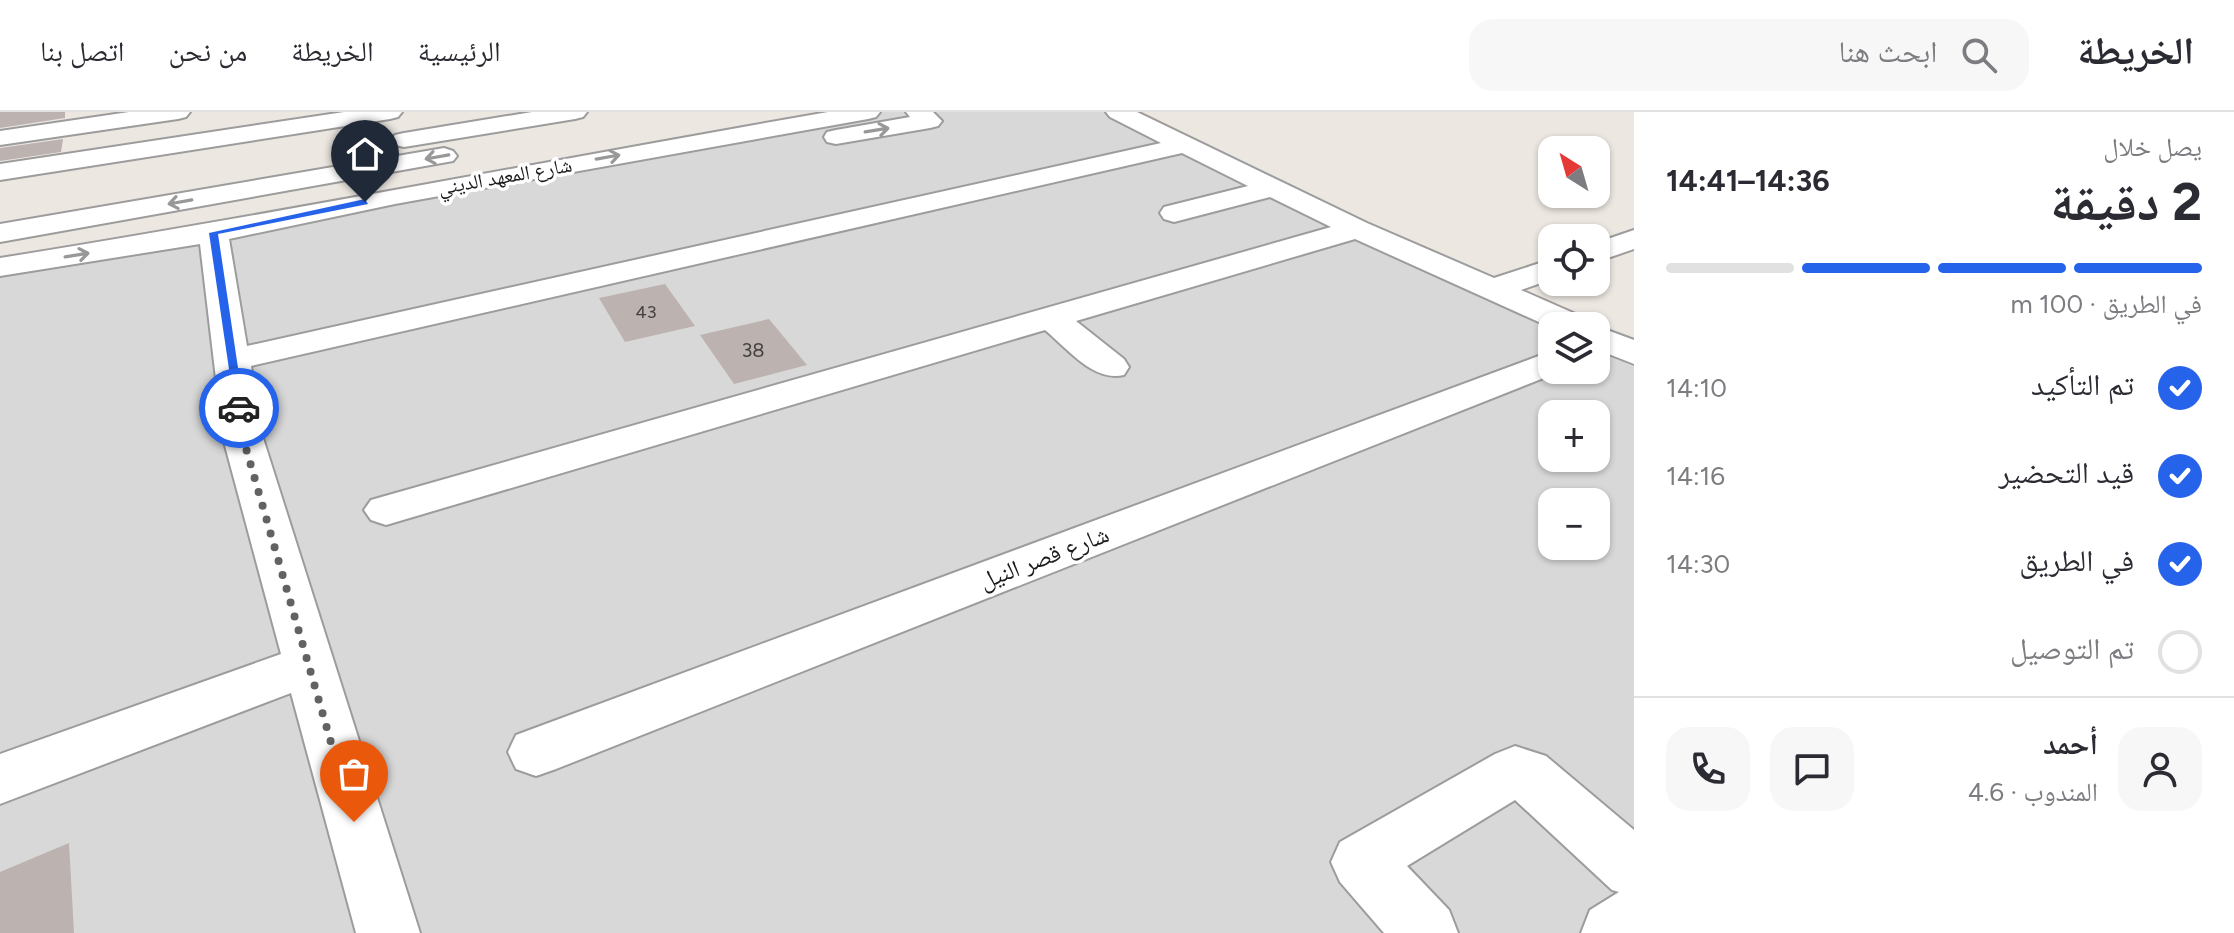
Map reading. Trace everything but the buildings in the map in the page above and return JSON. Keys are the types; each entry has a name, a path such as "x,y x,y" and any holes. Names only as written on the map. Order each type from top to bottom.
{"street":[{"path":"0,138 178,112"},
{"path":"0,172 390,112"},
{"path":"253,164 391,154 575,112"},
{"name":"شارع المعهد الديني","path":"0,267 213,233 399,208 508,175 574,174 654,149 868,112"},
{"path":"815,121 836,137 930,121 918,112"},
{"path":"1118,112 1357,229 1544,312"},
{"name":"شارع المعهد الديني","path":"0,233 391,154 492,147 599,130"},
{"path":"710,140 732,163"},
{"path":"232,360 1184,145"},
{"path":"492,147 508,175"},
{"path":"617,177 668,167 654,149"},
{"path":"1174,213 1272,188"},
{"path":"386,510 1357,229"},
{"path":"213,233 243,438 388,933"},
{"path":"1610,248 1634,239"},
{"path":"1493,289 1538,273"},
{"path":"1049,316 1111,367"},
{"name":"شارع قصر النيل","path":"536,752 1538,367"},
{"path":"0,779 308,665"},
{"path":"1426,933 1362,862 1515,771 1526,774 1634,869"},
{"path":"1613,933 1634,918"}],"shaded area":[{"path":"830,112 1109,112 1339,229 1538,322 1538,384 1610,384 1610,356 1634,367 1634,933 0,933 0,260"}],"way so far":[{"path":"239,408 243,438 354,822"}],"route":[{"path":"239,408 213,233 365,202"}]}
